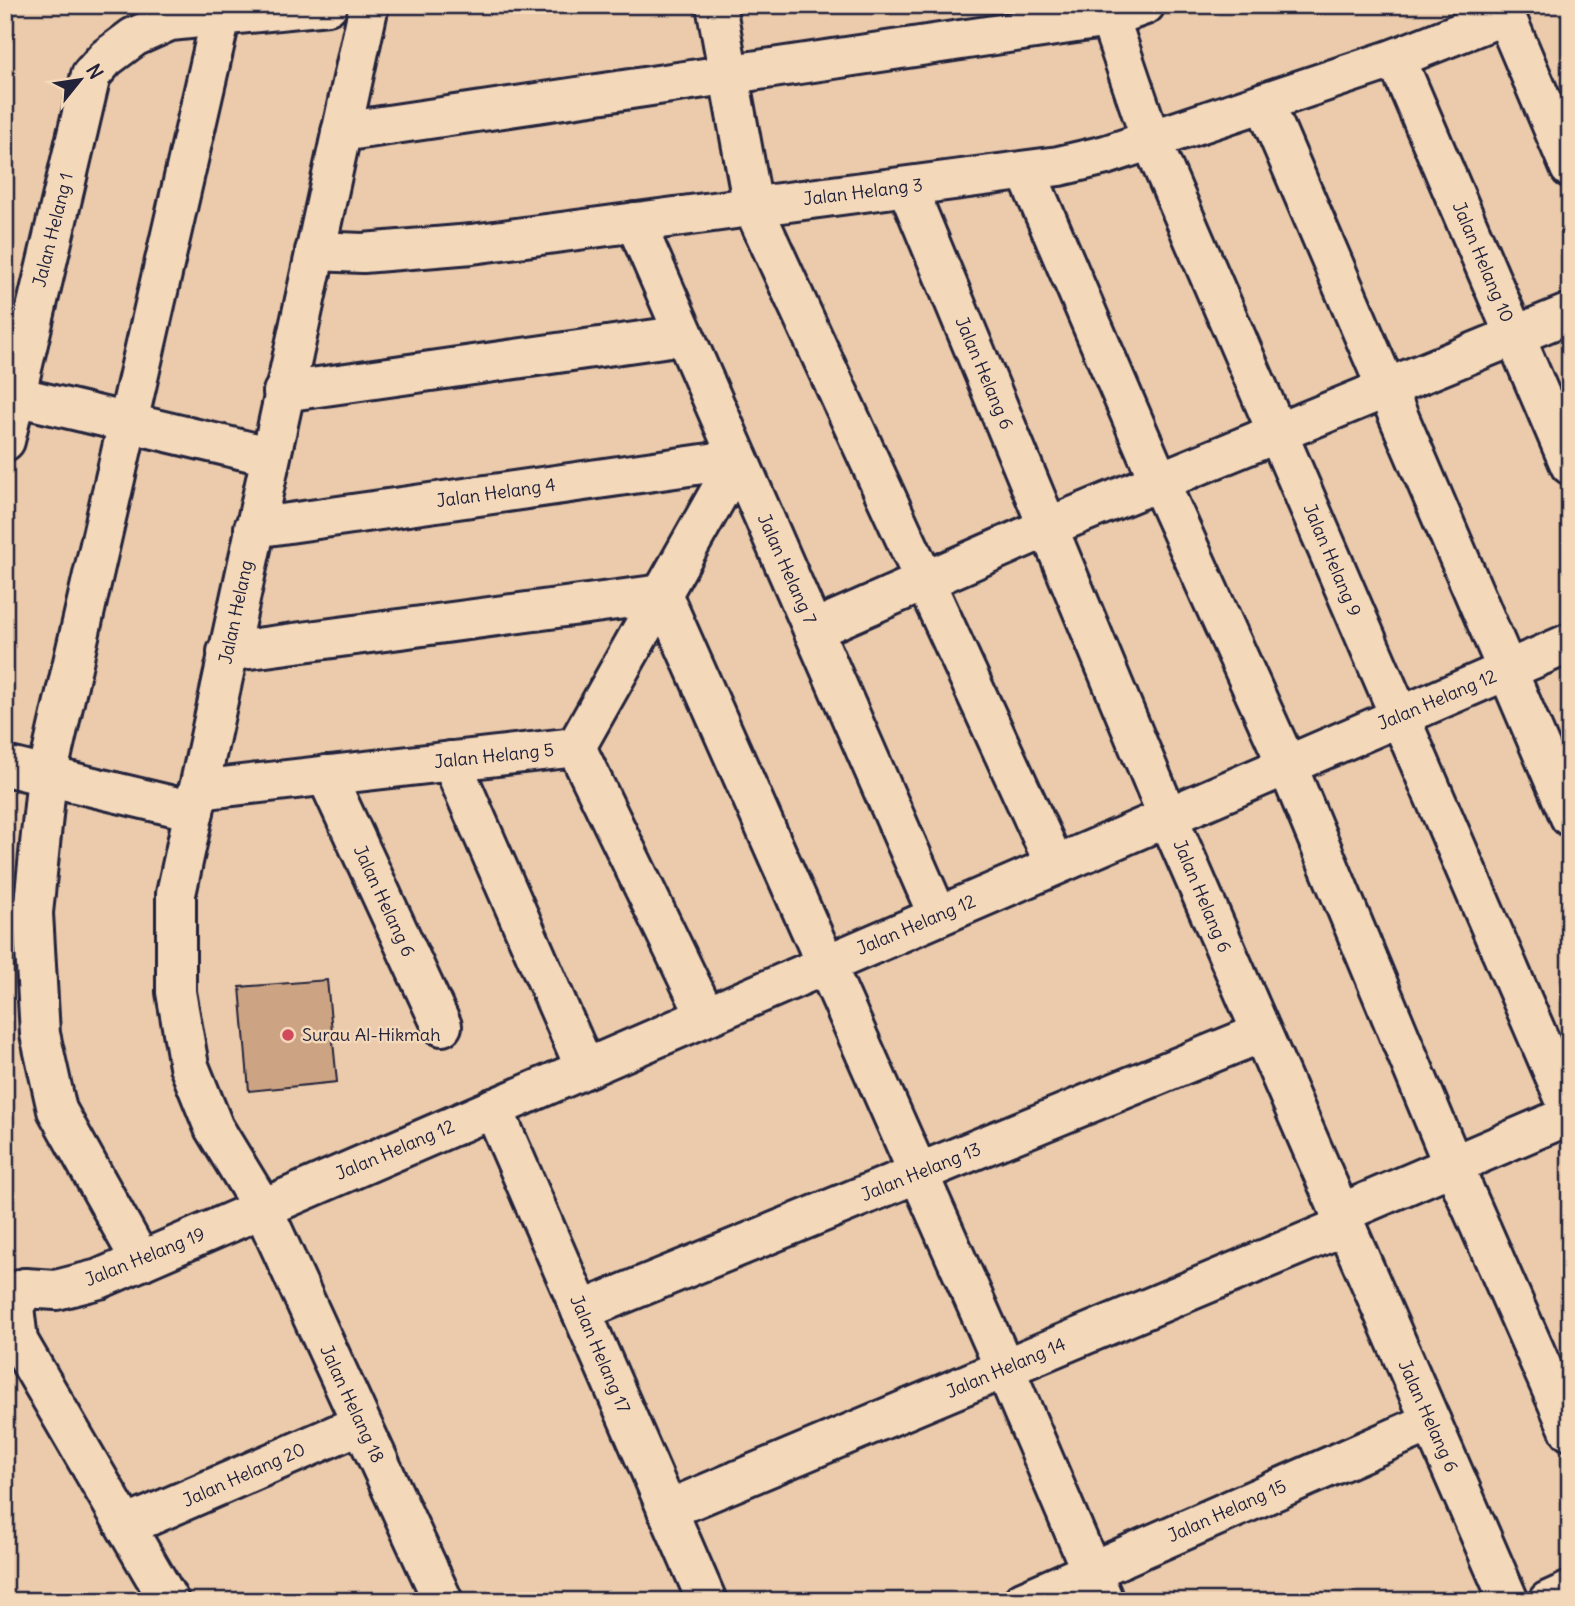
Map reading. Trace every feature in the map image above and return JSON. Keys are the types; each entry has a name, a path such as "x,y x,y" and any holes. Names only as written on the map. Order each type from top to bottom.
{"street":[{"name":"Jalan Helang 1","path":"5,441 91,75 106,58 134,37 170,21 328,5"},
{"name":"Jalan Helang","path":"262,1207 214,1128 189,1066 176,992 176,894 369,5"},
{"path":"716,5 753,207 1055,865"},
{"path":"341,132 727,75 1145,5"},
{"path":"1503,10 1570,168"},
{"name":"Jalan Helang 3","path":"315,251 363,253 472,244 1026,171 1106,155 1396,58 1503,10"},
{"name":"Jalan Helang 9","path":"1107,12 1151,140 1570,1113"},
{"path":"141,1261 57,1110 40,1034 33,913 47,776 221,16"},
{"name":"Jalan Helang 10","path":"1396,58 1570,465"},
{"path":"1264,102 1570,817"},
{"path":"1026,171 1159,481 1287,765 1453,1165 1570,1432"},
{"name":"Jalan Helang 6","path":"907,187 1168,817 1509,1601"},
{"name":"Jalan Helang 7","path":"635,222 938,916"},
{"path":"813,630 1048,527 1570,313"},
{"path":"283,392 684,335"},
{"path":"15,396 269,456"},
{"path":"576,747 738,458"},
{"name":"Jalan Helang 4","path":"254,528 738,458"},
{"path":"228,652 662,594"},
{"path":"662,594 1005,1368 1098,1586"},
{"name":"Jalan Helang 12","path":"262,1207 1570,643"},
{"name":"Jalan Helang 5","path":"196,801 327,775 576,747 706,1016"},
{"path":"451,761 585,1068"},
{"path":"5,766 47,776 196,801"},
{"name":"Jalan Helang 6","path":"327,775 442,1026"},
{"name":"Jalan Helang 13","path":"581,1311 1261,1032"},
{"name":"Jalan Helang 17","path":"493,1108 707,1601"},
{"name":"Jalan Helang 14","path":"667,1510 1005,1368 1342,1220 1453,1165 1570,1113"},
{"name":"Jalan Helang 19","path":"15,1278 56,1290 99,1279 262,1207"},
{"name":"Jalan Helang 18","path":"262,1207 443,1601"},
{"path":"15,1278 14,1307 18,1341 169,1601"},
{"name":"Jalan Helang 15","path":"1023,1601 1098,1586 1431,1422"},
{"name":"Jalan Helang 20","path":"126,1527 361,1424"},
{"path":"1548,1601 1570,1591"}],"building":[{"name":"Surau Al-Hikmah","path":"327,980 337,1082 249,1091 240,987"}],"place":[{"name":"Surau Al-Hikmah","path":"288,1035"}]}
